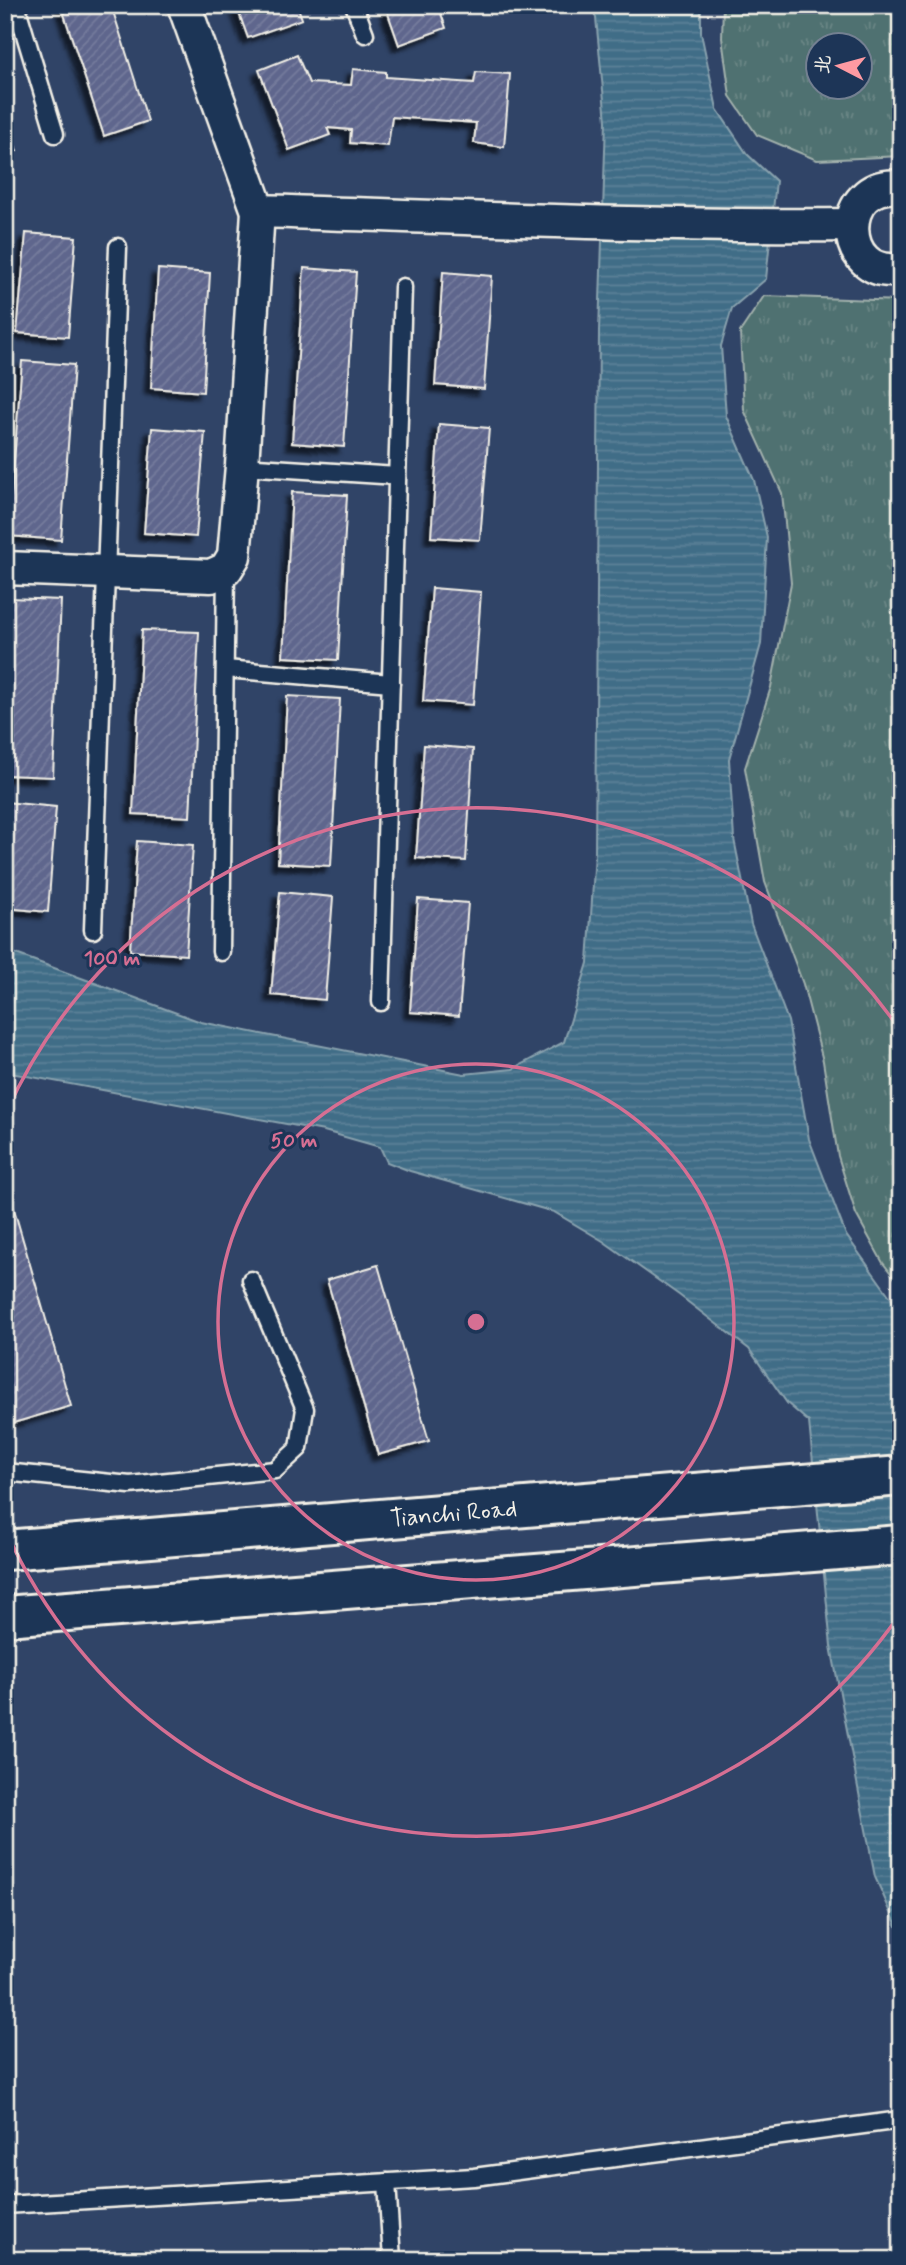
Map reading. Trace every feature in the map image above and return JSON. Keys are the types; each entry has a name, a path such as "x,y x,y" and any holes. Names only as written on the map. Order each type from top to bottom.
{"main road":[{"name":"Tianchi Road","path":"5,1550 901,1476"},
{"path":"5,1616 901,1545"}],"street":[{"path":"5,568 211,576 226,569 234,556 258,211 184,5"},
{"path":"901,187 884,187 872,192 861,201 854,212 851,225 853,240 859,253 869,263 882,270 901,270"},
{"path":"258,211 791,226 851,225"}],"lane":[{"path":"16,5 55,134"},
{"path":"354,5 365,34"},
{"path":"93,930 118,247"},
{"path":"381,1002 403,287"},
{"path":"242,466 397,476"},
{"path":"221,952 226,569"},
{"path":"225,669 391,683"},
{"path":"5,1472 130,1485 275,1471 299,1448 305,1409 251,1280"},
{"path":"5,2205 474,2177 901,2120"},
{"path":"387,2182 392,2260"}],"green space":[{"path":"723,5 901,5 901,156 817,160 757,135 730,96 722,38"},
{"path":"764,296 901,301 901,1286 883,1263 856,1214 838,1156 823,1061 803,984 765,882 745,768 771,687 791,583 782,493 744,410 740,332"}],"water":[{"path":"591,5 701,5 701,33 717,109 747,154 776,181 766,279 732,308 721,346 726,416 754,480 767,537 761,644 729,759 734,839 751,924 788,1021 809,1139 846,1235 901,1312 901,1935 875,1877 831,1646 809,1422 787,1403 749,1349 603,1241 554,1212 410,1171 387,1162 380,1147 324,1131 5,1072 5,950 201,1022 464,1074 513,1069 564,1042 588,963 595,852 599,331 606,121 596,18"}],"building":[{"path":"61,5 111,5 148,121 104,136"},
{"path":"236,5 297,5 302,19 248,38"},
{"path":"385,5 438,5 446,28 399,45"},
{"path":"297,55 309,83 351,85 353,69 386,72 386,77 474,83 476,72 510,74 504,147 474,143 476,123 392,117 388,146 350,143 351,130 327,128 330,135 289,150 259,70"},
{"path":"5,115 17,151 5,155"},
{"path":"26,233 76,237 68,337 17,333"},
{"path":"304,268 356,272 344,447 292,443"},
{"path":"158,269 210,273 203,392 151,388"},
{"path":"443,272 492,276 484,389 435,385"},
{"path":"22,361 74,365 61,540 8,536"},
{"path":"439,424 489,428 480,540 431,537"},
{"path":"152,428 205,432 196,537 144,533"},
{"path":"292,492 347,495 338,660 283,657"},
{"path":"432,588 481,592 473,705 423,701"},
{"path":"9,598 61,600 53,777 5,775 5,675"},
{"path":"142,630 199,632 190,817 133,814"},
{"path":"287,696 340,699 331,866 278,863"},
{"path":"424,745 473,749 466,861 416,858"},
{"path":"5,802 56,807 48,912 5,908"},
{"path":"137,841 193,845 186,955 130,951"},
{"path":"280,892 333,897 325,1000 271,995"},
{"path":"418,899 468,903 459,1016 410,1012"},
{"path":"5,1178 71,1406 10,1424 5,1409"},
{"path":"378,1265 429,1441 378,1455 327,1280"}]}
